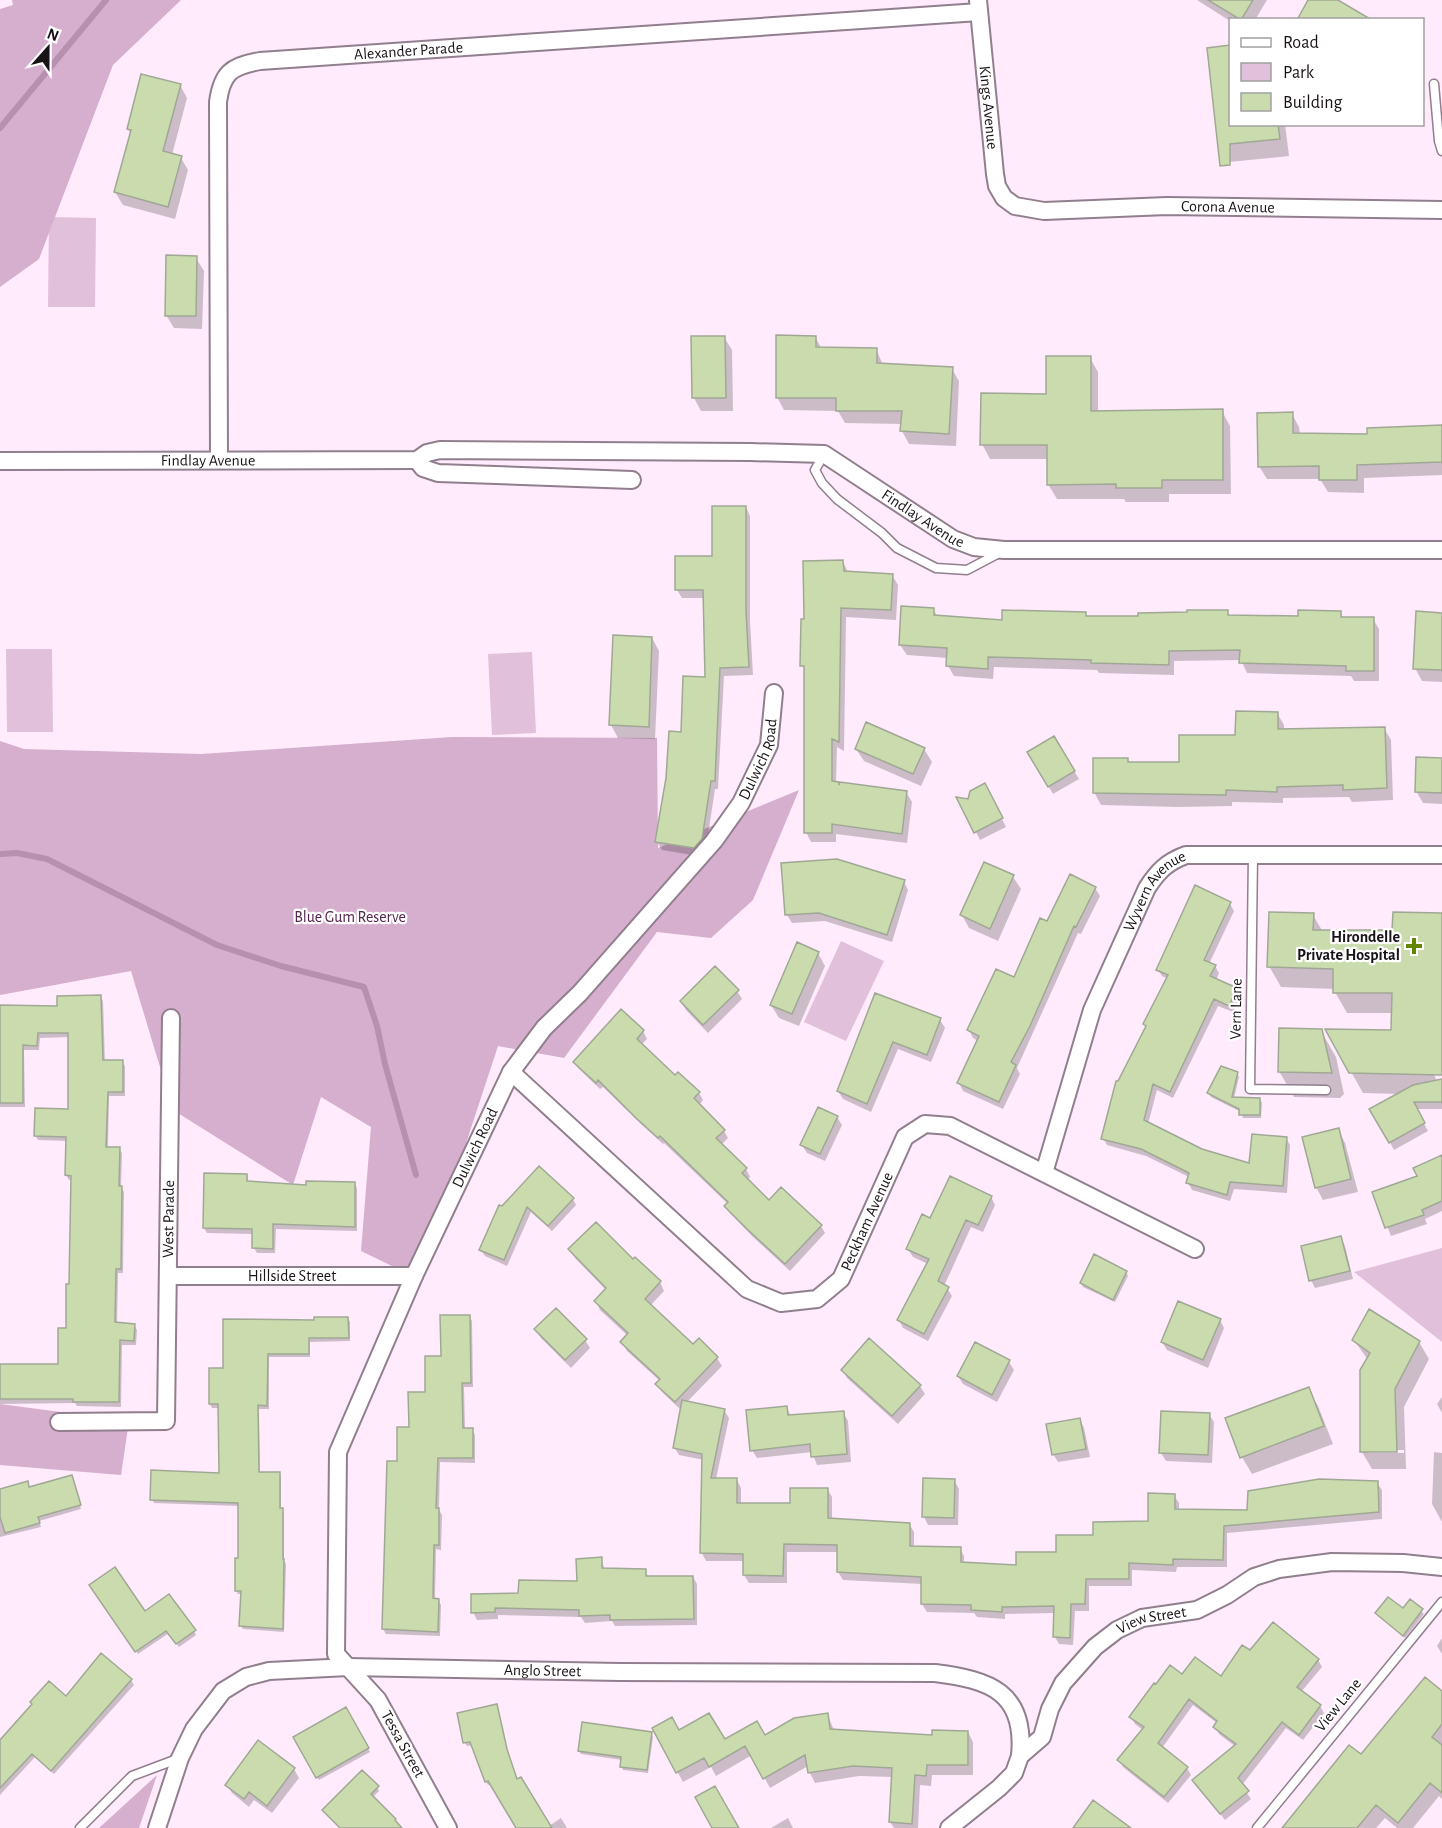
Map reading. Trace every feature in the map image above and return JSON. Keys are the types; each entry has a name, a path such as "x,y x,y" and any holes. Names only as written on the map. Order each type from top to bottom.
{"street":[{"name":"Kings Avenue","path":"978,6 997,186 1004,198 1015,206"},
{"name":"Alexander Parade","path":"219,460 218,102 219,89 224,77 234,68 260,61 978,6"},
{"name":"Corona Avenue","path":"1015,206 1044,212 1167,207 1442,210"},
{"name":"Findlay Avenue","path":"0,461 417,460 426,453 440,450 824,454 953,539 975,547 1004,550 1442,550"},
{"name":"Findlay Avenue","path":"417,460 423,468 438,473 632,480"},
{"name":"Dulwich Road","path":"348,1667 336,1654 338,1452 414,1276 511,1072 544,1028 580,993 714,841 741,802 769,745 774,693"},
{"name":"Wyvern Avenue","path":"1044,1173 1092,1010 1147,888 1158,871 1173,860 1186,855 1253,853 1442,855"},
{"name":"West Parade","path":"59,1422 166,1421 171,1018"},
{"name":"Peckham Avenue","path":"511,1072 747,1290 781,1303 817,1299 841,1279 905,1137 925,1124 950,1126 1195,1249"},
{"name":"Hillside Street","path":"169,1276 414,1276"},
{"name":"View Street","path":"949,1828 1014,1773 1020,1756 1042,1737 1050,1709 1063,1683 1095,1647 1125,1626 1142,1618 1197,1610 1227,1595 1254,1577 1279,1569 1332,1562 1403,1563 1442,1567"},
{"name":"Anglo Street","path":"157,1828 180,1758 194,1729 222,1691 246,1677 269,1671 348,1667 620,1672 935,1673 963,1677 988,1685 1011,1702 1019,1721 1022,1738 1020,1756"},
{"name":"Tessa Street","path":"348,1667 378,1700 448,1828"}],"lane":[{"path":"1434,84 1442,151"},
{"path":"824,454 815,470 822,483 837,499 882,533 897,548 936,568 967,570 1004,550"},
{"name":"Vern Lane","path":"1253,853 1250,1089 1326,1090"},
{"name":"View Lane","path":"1257,1828 1442,1602"},
{"path":"80,1828 132,1776 180,1758"}],"green space":[{"path":"12,0 181,0 113,65 39,259 0,287 0,9 13,5"},
{"path":"49,217 96,218 95,307 48,307"},
{"path":"6,649 52,649 53,732 7,732"},
{"path":"532,652 536,733 492,735 488,654"},
{"name":"Blue Gum Reserve","path":"452,737 657,738 658,848 799,790 753,900 711,938 657,932 564,1058 498,1046 421,1280 361,1251 371,1127 321,1097 293,1185 173,1110 131,971 0,995 0,741 24,749 201,754"},
{"path":"841,941 884,961 846,1041 804,1022"},
{"path":"1442,1248 1442,1342 1354,1272"},
{"path":"0,1404 129,1421 121,1475 0,1465"},
{"path":"157,1775 139,1828 99,1828"}],"building":[{"path":"1208,0 1253,0 1242,18 1238,18"},
{"path":"1308,0 1338,0 1369,18 1298,18"},
{"path":"1229,45 1229,126 1278,126 1280,139 1230,144 1230,165 1220,166 1207,48"},
{"path":"141,74 181,84 163,151 182,156 168,207 114,192 131,130 127,129"},
{"path":"166,255 197,256 196,316 165,316"},
{"path":"776,335 816,336 816,347 877,348 877,363 953,367 949,434 900,431 902,411 836,411 836,398 776,398"},
{"path":"691,336 725,336 726,398 692,398"},
{"path":"1046,356 1091,356 1091,411 1223,409 1223,480 1162,480 1162,488 1116,488 1116,484 1047,485 1047,445 980,445 981,393 1046,394"},
{"path":"1293,412 1293,433 1367,434 1367,428 1442,425 1442,462 1357,465 1357,480 1319,480 1319,466 1258,467 1257,413"},
{"path":"712,506 746,506 746,611 749,667 720,668 715,781 711,781 702,839 694,848 655,842 666,778 669,731 681,732 683,676 705,677 703,590 675,590 675,556 712,556"},
{"path":"843,560 844,571 893,574 891,610 841,608 839,742 832,739 832,781 839,782 839,785 840,782 907,791 902,834 832,824 832,833 804,833 804,666 800,666 801,619 804,619 803,561"},
{"path":"901,606 934,608 934,615 1002,620 1002,610 1086,612 1086,616 1138,616 1138,613 1228,610 1228,615 1298,616 1298,610 1341,611 1341,617 1374,617 1374,671 1346,671 1346,666 1239,663 1240,650 1169,651 1169,665 988,657 988,669 946,666 947,648 899,645"},
{"path":"1416,611 1442,613 1442,670 1413,669"},
{"path":"613,635 652,637 649,727 609,725"},
{"path":"1236,711 1278,712 1278,729 1385,727 1387,788 1343,790 1343,785 1277,787 1277,792 1226,790 1226,795 1093,793 1093,758 1128,758 1128,762 1179,762 1179,735 1235,735"},
{"path":"866,722 925,748 913,774 855,749"},
{"path":"1054,736 1075,771 1048,787 1027,752"},
{"path":"1416,757 1442,758 1442,793 1415,792"},
{"path":"985,783 1003,818 974,833 956,797 968,799 970,791"},
{"path":"837,859 905,880 887,935 819,913 785,915 781,863"},
{"path":"984,862 1014,875 990,929 960,915"},
{"path":"1070,874 1096,887 1076,927 1074,926 1030,1026 1011,1062 1016,1065 999,1102 957,1083 979,1036 967,1030 996,969 1014,977 1040,918 1047,921"},
{"path":"1195,885 1231,902 1204,960 1216,965 1210,976 1237,988 1229,1006 1214,999 1170,1092 1153,1084 1144,1120 1202,1149 1249,1163 1252,1134 1287,1137 1283,1186 1230,1182 1227,1195 1186,1183 1189,1173 1141,1149 1101,1139 1116,1081 1146,1026 1143,1024 1168,975 1156,970"},
{"path":"1269,912 1314,913 1313,930 1392,930 1393,912 1442,913 1442,1075 1349,1073 1325,1029 1391,1030 1392,993 1333,993 1333,969 1267,967"},
{"path":"797,942 819,952 792,1014 770,1005"},
{"path":"715,966 739,990 703,1025 680,1001"},
{"path":"875,993 941,1018 927,1055 893,1042 867,1104 837,1091"},
{"path":"101,995 103,1060 123,1060 123,1092 108,1092 106,1147 120,1147 121,1269 116,1269 115,1322 135,1324 134,1341 120,1340 119,1402 73,1402 73,1399 0,1399 0,1364 58,1364 58,1328 66,1328 71,1176 65,1175 66,1137 34,1136 35,1108 68,1109 68,1033 38,1033 37,1046 23,1045 23,1103 0,1103 0,1005 57,1006 57,996"},
{"path":"621,1009 644,1030 637,1039 675,1075 678,1072 700,1092 694,1098 725,1130 716,1138 747,1168 742,1173 769,1200 781,1187 822,1225 785,1264 724,1206 728,1202 660,1136 658,1138 598,1080 596,1083 573,1062"},
{"path":"1279,1028 1322,1029 1332,1073 1278,1072"},
{"path":"1221,1066 1238,1072 1232,1097 1260,1098 1260,1115 1239,1115 1239,1109 1207,1093"},
{"path":"1442,1079 1442,1102 1414,1102 1425,1123 1389,1143 1369,1109 1413,1085"},
{"path":"818,1107 838,1116 820,1154 800,1145"},
{"path":"1339,1128 1351,1179 1315,1188 1302,1137"},
{"path":"1442,1155 1442,1201 1422,1210 1424,1215 1385,1228 1372,1192 1417,1176 1413,1168"},
{"path":"539,1166 574,1198 548,1226 527,1207 504,1260 479,1250 499,1205 502,1206"},
{"path":"204,1173 247,1174 247,1181 306,1185 306,1181 355,1182 355,1227 273,1224 273,1249 252,1248 252,1229 203,1228"},
{"path":"950,1176 992,1196 978,1225 966,1220 938,1281 949,1287 924,1334 897,1320 929,1259 906,1249 922,1214 930,1218"},
{"path":"596,1222 633,1259 635,1257 661,1281 645,1299 693,1344 699,1338 718,1357 675,1402 655,1384 660,1379 620,1342 628,1333 594,1301 606,1288 568,1249"},
{"path":"1341,1236 1350,1271 1309,1281 1301,1246"},
{"path":"1094,1254 1127,1271 1113,1300 1080,1283"},
{"path":"1178,1301 1221,1319 1203,1360 1161,1342"},
{"path":"556,1308 587,1339 565,1360 534,1329"},
{"path":"1369,1309 1420,1341 1395,1389 1397,1452 1360,1452 1360,1370 1370,1353 1352,1340"},
{"path":"440,1315 470,1315 471,1383 462,1383 463,1428 473,1428 473,1458 438,1458 436,1508 439,1508 439,1545 434,1545 433,1598 439,1599 438,1632 382,1629 387,1461 397,1461 397,1427 409,1427 408,1392 425,1392 425,1356 441,1356"},
{"path":"314,1317 348,1317 349,1338 309,1338 309,1354 268,1354 267,1406 258,1405 259,1472 280,1472 284,1559 283,1629 239,1626 241,1591 235,1591 235,1558 238,1558 238,1503 150,1500 151,1470 219,1473 218,1404 209,1404 209,1368 223,1368 223,1319 314,1320"},
{"path":"869,1338 921,1385 892,1416 841,1370"},
{"path":"975,1342 1010,1360 992,1395 957,1376"},
{"path":"1309,1387 1324,1426 1240,1458 1225,1418"},
{"path":"682,1400 725,1409 711,1478 737,1478 737,1503 790,1503 790,1488 828,1488 828,1518 910,1523 910,1546 961,1547 961,1562 1016,1565 1016,1552 1056,1552 1056,1535 1093,1535 1093,1522 1148,1521 1148,1493 1175,1494 1175,1509 1247,1510 1248,1491 1319,1479 1378,1481 1379,1512 1224,1526 1223,1560 1173,1559 1173,1565 1129,1563 1129,1579 1086,1579 1085,1604 1071,1604 1070,1638 1053,1637 1054,1606 1002,1607 1002,1612 971,1610 971,1605 921,1604 921,1577 837,1572 837,1545 784,1544 783,1576 743,1575 743,1554 700,1553 702,1454 673,1448"},
{"path":"787,1406 788,1415 844,1411 847,1454 811,1457 810,1444 750,1451 746,1410"},
{"path":"1161,1411 1210,1413 1208,1455 1159,1453"},
{"path":"1080,1418 1086,1449 1052,1455 1046,1424"},
{"path":"72,1475 81,1505 38,1517 40,1523 5,1533 0,1517 0,1489 28,1481 29,1487"},
{"path":"923,1478 955,1479 954,1518 922,1517"},
{"path":"602,1557 602,1568 646,1569 646,1576 693,1576 694,1619 610,1620 610,1615 579,1616 579,1610 495,1608 495,1612 471,1613 471,1594 518,1593 519,1580 577,1581 576,1559"},
{"path":"115,1567 145,1611 169,1594 196,1630 176,1644 166,1631 135,1652 89,1585"},
{"path":"1388,1597 1403,1608 1410,1599 1423,1609 1403,1636 1375,1613"},
{"path":"1273,1622 1319,1659 1297,1687 1321,1705 1299,1735 1282,1722 1238,1778 1249,1791 1220,1814 1192,1780 1236,1744 1213,1727 1217,1721 1189,1699 1158,1743 1188,1767 1164,1797 1117,1760 1144,1727 1129,1717 1170,1665 1182,1674 1195,1657 1221,1676 1242,1645 1250,1650"},
{"path":"101,1653 132,1679 51,1771 32,1754 0,1788 0,1740 49,1681 66,1696"},
{"path":"1425,1677 1442,1691 1442,1724 1432,1737 1442,1745 1442,1793 1430,1783 1398,1823 1376,1805 1357,1828 1282,1828 1349,1745 1361,1754"},
{"path":"497,1704 507,1749 517,1779 521,1777 552,1828 516,1828 488,1781 485,1782 470,1742 463,1743 457,1713"},
{"path":"346,1707 369,1748 316,1778 293,1737"},
{"path":"709,1713 725,1739 757,1721 765,1735 794,1718 828,1713 830,1729 932,1735 932,1730 968,1731 968,1765 927,1765 926,1776 915,1775 912,1824 889,1822 892,1768 853,1766 808,1773 805,1755 763,1779 745,1746 709,1767 704,1758 676,1773 652,1728 672,1717 679,1730"},
{"path":"582,1722 652,1732 647,1770 620,1767 621,1757 578,1751"},
{"path":"258,1740 295,1768 267,1806 249,1792 244,1799 225,1785"},
{"path":"362,1770 379,1786 371,1794 402,1828 340,1828 322,1810"},
{"path":"715,1786 739,1828 712,1828 695,1797"},
{"path":"1093,1800 1131,1828 1073,1828"}],"waterway":[{"path":"0,128 106,0"},
{"path":"0,854 17,853 47,859 217,945 281,966 364,987 377,1026 385,1064 416,1175"}],"place":[{"name":"Hirondelle Private Hospital","path":"1414,946"}]}
